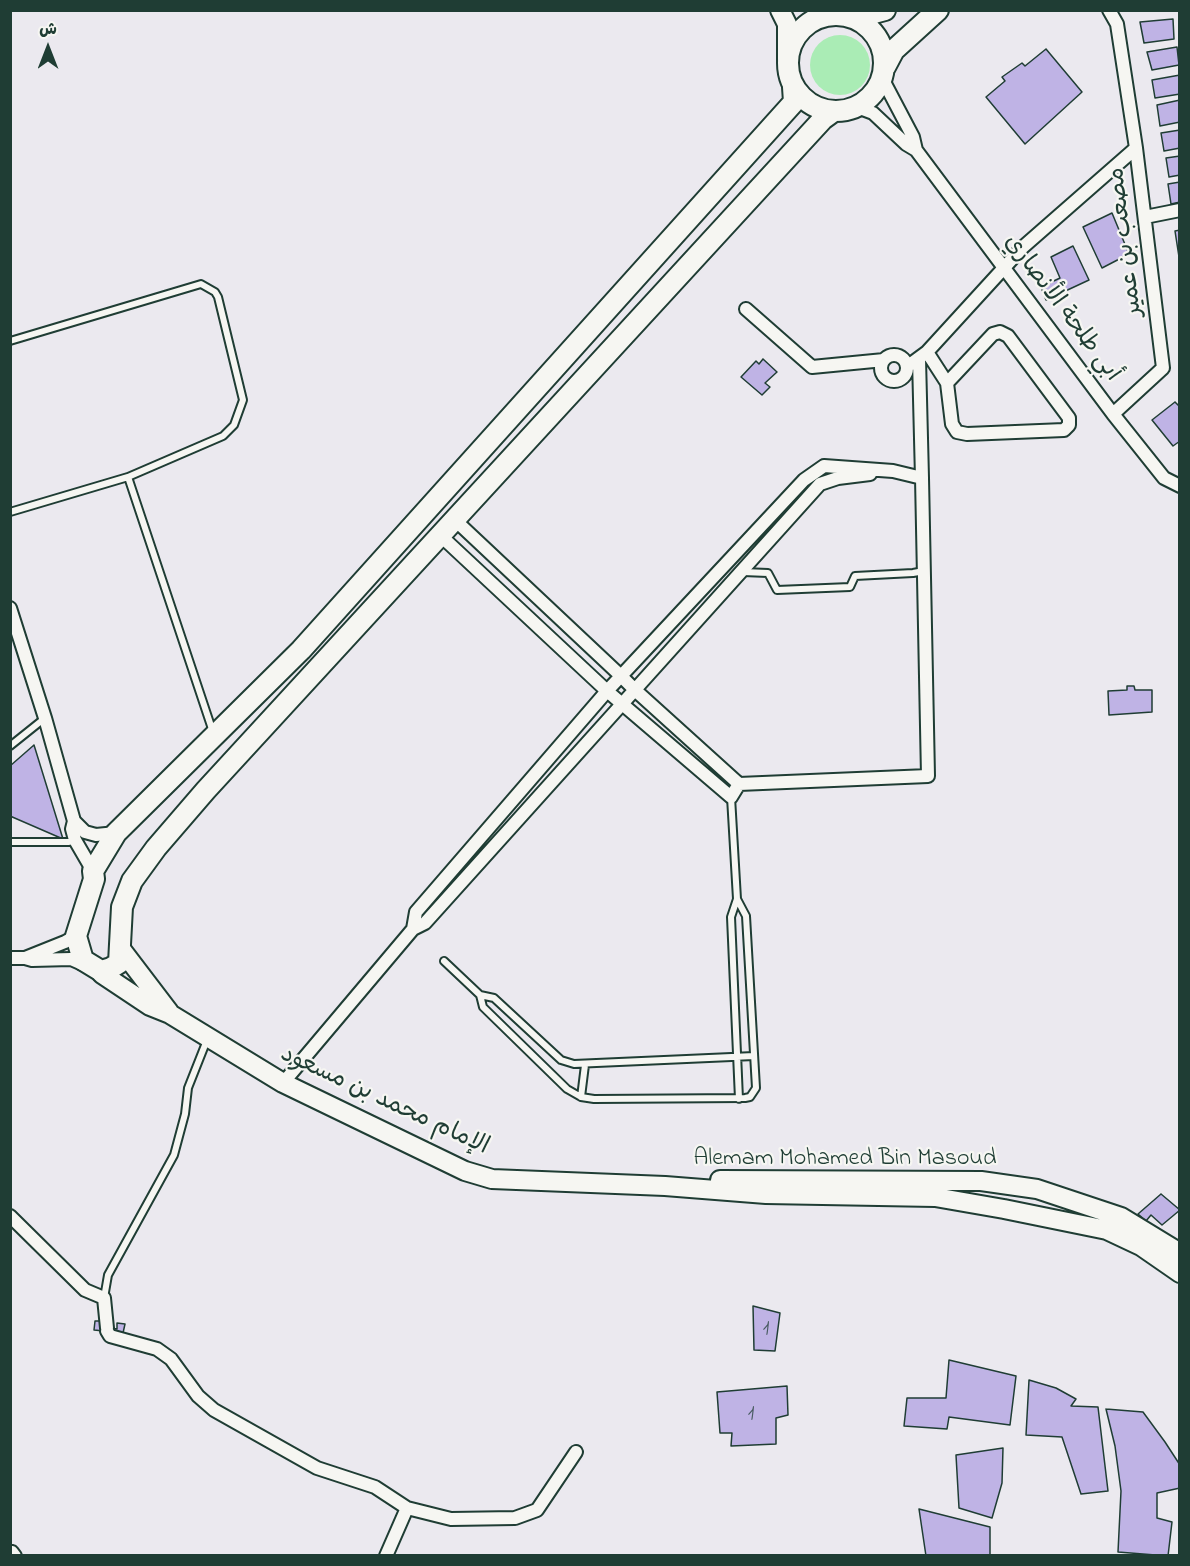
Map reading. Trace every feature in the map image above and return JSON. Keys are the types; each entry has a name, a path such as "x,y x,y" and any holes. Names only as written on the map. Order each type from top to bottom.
{"main road":[{"path":"885,10 826,15 811,21 799,31 791,44 787,59 788,74 803,99 815,107 834,111 857,107 871,97 894,50 938,10"},
{"path":"842,15 868,26 878,38 884,52 883,73"},
{"path":"794,87 794,102 301,650 116,833 93,871 94,879 76,936 83,960 101,971 118,963 121,949 122,907 132,881 156,848 206,789 823,119 834,111"},
{"path":"301,650 320,667"},
{"path":"181,768 206,789"}],"street":[{"path":"780,10 787,24 787,59"},
{"name":"مصعب بن عمير","path":"1109,10 1117,24 1137,148 1163,368 1113,414"},
{"name":"أبي طلحة الأنصاري","path":"883,73 913,137 916,150"},
{"name":"أبي طلحة الأنصاري","path":"857,107 873,113 906,144 916,150 1113,414 1164,478 1179,486"},
{"path":"884,360 882,373 891,381 903,378 908,366 923,356 1023,247 1137,148"},
{"path":"1145,216 1179,210"},
{"path":"746,309 812,367 884,360 895,355 903,358 908,366"},
{"path":"923,356 947,383 952,424 957,432 967,434 1064,430 1069,425 1069,418 1022,354 1008,336 1000,332 993,334 947,383"},
{"path":"455,520 635,690 739,784 928,776 922,478 923,356"},
{"path":"413,929 416,912 607,691 804,480 824,466 893,471 922,478"},
{"path":"283,1083 413,929 425,923 820,484 838,478 893,471"},
{"path":"441,536 607,691 730,797 739,784"},
{"path":"10,608 45,718 74,821 85,832 96,835 116,833"},
{"path":"74,821 72,829 75,840 93,871"},
{"path":"25,958 76,936"},
{"name":"الإمام محمد بن مسعود","path":"121,949 170,1014"},
{"path":"10,958 70,959 102,974"},
{"name":"الإمام محمد بن مسعود","path":"102,974 150,1006 170,1014 283,1083 465,1171 492,1179 665,1186"},
{"name":"Alemam Mohamed Bin Masoud","path":"665,1186 706,1180 981,1181 1037,1189 1121,1217 1179,1253"},
{"path":"1004,1209 1022,1206 1026,1200 1024,1193 1009,1185"},
{"name":"Alemam Mohamed Bin Masoud","path":"665,1186 766,1194 935,1197 1107,1230 1141,1246 1179,1273"},
{"path":"10,1216 85,1290 104,1298 107,1330 110,1336 157,1349 171,1359 198,1396 214,1410 317,1468 375,1487 407,1508 451,1519 515,1518 537,1510 576,1452"},
{"path":"386,1556 407,1508"}],"lane":[{"path":"10,341 201,284 219,297 243,400 234,425 223,436 128,477 10,512"},
{"path":"128,477 214,735"},
{"path":"740,572 768,573 777,590 850,587 855,576 924,571"},
{"path":"10,746 45,718"},
{"path":"730,797 737,899 731,917 739,1099"},
{"path":"10,842 69,842 75,840"},
{"path":"480,995 483,1007 567,1089 581,1096 594,1099 739,1099 750,1096 756,1088 746,916 737,899"},
{"path":"444,961 480,995 494,998 561,1060 574,1064 754,1056"},
{"path":"104,1298 108,1275 174,1155 185,1114 188,1088 208,1037"},
{"path":"581,1096 585,1065"}],"green space":[{"path":"834,35 846,35 857,40 865,48 870,65 868,77 857,90 846,95 834,95 823,90 815,82 810,71 810,59 815,48 823,40"}],"building":[{"path":"1173,19 1174,39 1144,43 1140,22"},
{"path":"1177,47 1179,65 1152,70 1147,52"},
{"path":"1046,49 1082,92 1025,144 986,97 1005,81 1002,77 1022,63 1025,66"},
{"path":"1180,75 1180,94 1155,98 1152,80"},
{"path":"1180,100 1180,122 1160,126 1157,105"},
{"path":"1180,130 1180,148 1164,151 1161,133"},
{"path":"1180,156 1180,175 1169,177 1166,158"},
{"path":"1180,182 1180,202 1171,204 1168,184"},
{"path":"1112,213 1129,254 1102,268 1083,227"},
{"path":"1180,230 1180,257 1179,257 1175,231"},
{"path":"1073,246 1089,280 1046,300 1041,287 1060,278 1051,257"},
{"path":"763,359 777,372 765,383 770,387 762,395 741,377 756,361 759,364"},
{"path":"1175,402 1180,407 1180,441 1173,446 1152,420"},
{"path":"1127,686 1134,686 1135,690 1152,690 1152,712 1109,715 1108,691 1127,690"},
{"path":"34,745 63,839 10,816 10,766"},
{"path":"1161,1194 1180,1210 1162,1225 1151,1215 1146,1221 1138,1214"},
{"path":"753,1306 780,1313 775,1351 754,1350"},
{"path":"95,1321 103,1321 103,1327 117,1329 117,1323 125,1324 123,1333 94,1330"},
{"path":"949,1360 1016,1376 1010,1425 949,1417 947,1429 904,1426 907,1398 946,1398"},
{"path":"1029,1380 1056,1388 1076,1399 1071,1406 1098,1407 1108,1491 1081,1494 1062,1437 1026,1435"},
{"path":"787,1386 788,1415 776,1418 776,1444 731,1446 732,1433 720,1433 717,1392"},
{"path":"1106,1409 1143,1412 1180,1465 1180,1488 1157,1493 1157,1518 1172,1522 1168,1556 1118,1552 1121,1491 1115,1446"},
{"path":"1003,1448 1002,1483 992,1518 959,1508 956,1455"},
{"path":"919,1509 990,1527 990,1556 926,1556"}]}
